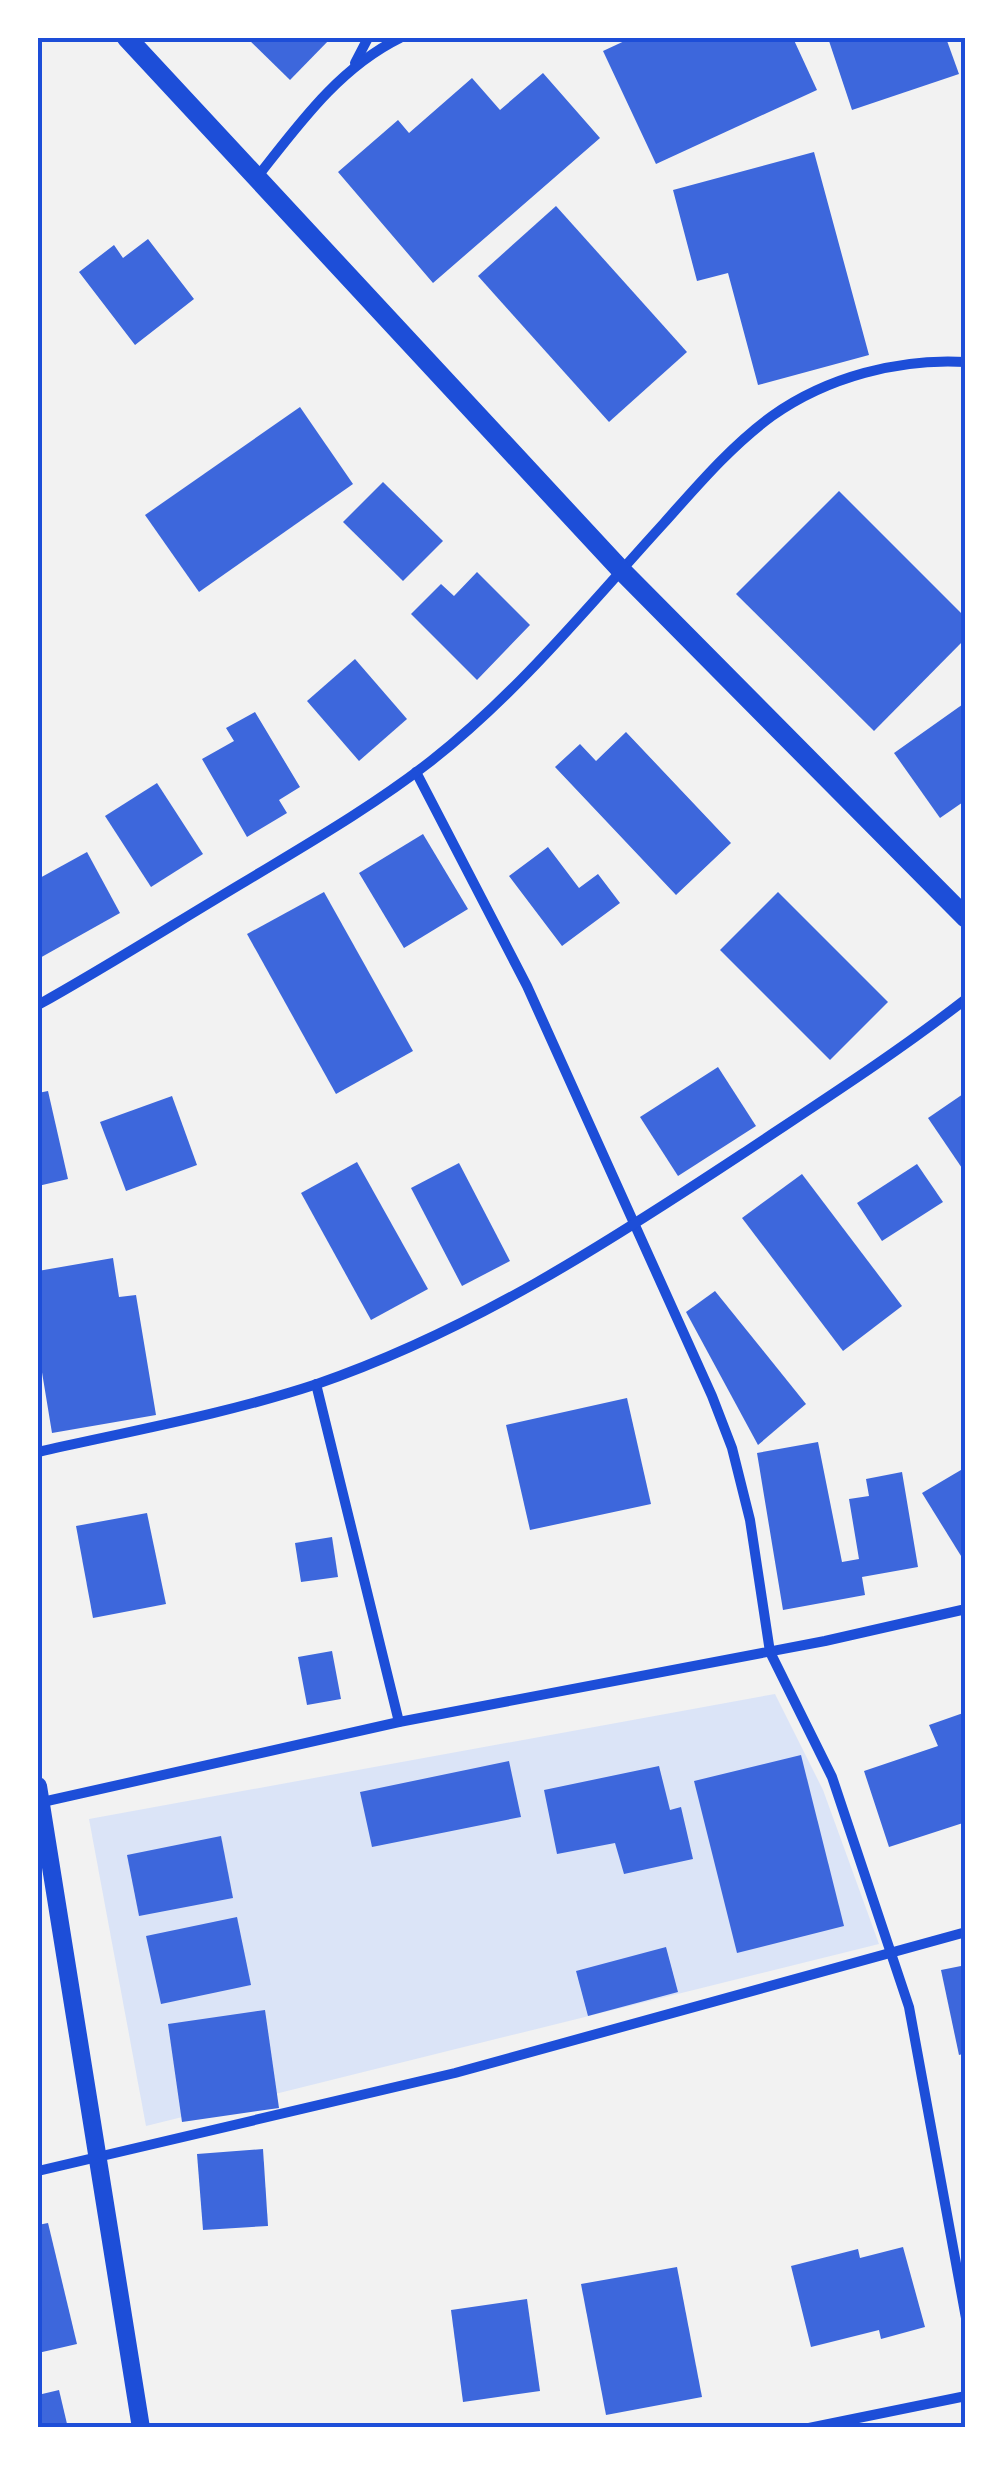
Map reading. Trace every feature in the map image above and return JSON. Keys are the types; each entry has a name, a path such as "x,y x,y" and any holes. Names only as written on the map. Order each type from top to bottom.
{"main road":[{"path":"127,38 621,570 966,918"}],"street":[{"path":"353,68 368,38"},
{"path":"258,176 313,107 353,68 400,38"},
{"path":"38,1005 283,858 416,772 511,688 728,452 773,416 810,395 888,366 932,360 966,362"},
{"path":"416,772 527,986 636,1224 732,1448 750,1520 770,1652 832,1777 908,2007 966,2318"},
{"path":"38,1452 232,1408 316,1384 444,1333 534,1286 636,1224 880,1062 966,999"},
{"path":"316,1384 399,1722"},
{"path":"141,2428 38,1797 399,1722 770,1652 966,1609"},
{"path":"38,2171 454,2073 966,1932"},
{"path":"809,2428 966,2396"}],"shaded area":[{"path":"775,1694 823,1790 879,1944 146,2126 89,1819"}],"building":[{"path":"247,38 331,38 290,80"},
{"path":"631,38 793,38 817,90 656,164 603,51"},
{"path":"828,38 946,38 959,74 852,110"},
{"path":"543,73 600,138 433,283 338,172 398,120 409,133 472,78 500,110"},
{"path":"814,152 869,355 758,385 728,273 697,281 673,190"},
{"path":"556,206 687,352 609,422 478,276"},
{"path":"148,239 194,299 135,345 79,272 114,245 123,258"},
{"path":"300,407 353,484 199,592 145,515"},
{"path":"383,482 443,541 403,581 343,522"},
{"path":"839,491 966,618 966,638 874,731 736,594"},
{"path":"477,572 530,625 477,680 411,614 441,584 454,596"},
{"path":"355,659 407,719 359,761 307,701"},
{"path":"966,702 966,800 940,818 894,753"},
{"path":"255,712 300,787 279,800 287,813 247,837 202,759 234,741 226,728"},
{"path":"626,732 731,843 676,895 555,767 580,744 596,761"},
{"path":"157,783 203,854 151,887 105,816"},
{"path":"423,834 468,909 404,948 359,873"},
{"path":"548,847 579,888 598,874 620,903 562,946 509,876"},
{"path":"87,852 120,913 38,959 38,879"},
{"path":"324,892 413,1051 336,1094 247,934"},
{"path":"778,892 888,1002 830,1060 720,950"},
{"path":"718,1067 756,1126 678,1176 640,1117"},
{"path":"48,1091 68,1179 38,1186 38,1093"},
{"path":"966,1092 966,1174 928,1118"},
{"path":"172,1096 197,1165 126,1191 100,1122"},
{"path":"357,1162 428,1289 371,1320 301,1193"},
{"path":"459,1163 510,1261 462,1286 411,1188"},
{"path":"917,1164 943,1202 882,1241 857,1203"},
{"path":"802,1174 902,1306 843,1351 742,1218"},
{"path":"113,1258 119,1297 136,1295 156,1415 52,1433 38,1348 38,1271"},
{"path":"715,1291 806,1404 758,1445 686,1312"},
{"path":"627,1398 651,1504 530,1530 506,1425"},
{"path":"818,1442 842,1562 859,1559 849,1499 869,1496 866,1479 902,1472 918,1567 862,1577 865,1595 783,1610 757,1453"},
{"path":"966,1467 966,1564 922,1493"},
{"path":"147,1513 166,1604 93,1618 76,1526"},
{"path":"332,1537 338,1577 301,1582 295,1543"},
{"path":"332,1651 341,1699 307,1705 298,1657"},
{"path":"966,1712 966,1822 889,1847 864,1771 938,1746 929,1725"},
{"path":"801,1755 844,1926 737,1953 694,1781"},
{"path":"509,1761 521,1817 372,1847 360,1792"},
{"path":"659,1766 670,1810 681,1807 693,1859 624,1874 615,1843 557,1854 544,1790"},
{"path":"221,1836 233,1898 139,1916 127,1855"},
{"path":"237,1917 251,1985 161,2004 146,1936"},
{"path":"666,1947 678,1992 588,2016 576,1971"},
{"path":"966,1965 966,2053 959,2055 941,1970"},
{"path":"265,2010 279,2108 182,2122 168,2024"},
{"path":"263,2149 268,2226 203,2230 197,2154"},
{"path":"48,2223 77,2344 38,2353 38,2225"},
{"path":"903,2247 925,2327 881,2339 879,2330 811,2347 791,2266 858,2249 860,2258"},
{"path":"677,2267 702,2397 606,2415 581,2284"},
{"path":"527,2299 540,2391 463,2402 451,2310"},
{"path":"59,2390 68,2428 38,2428 38,2395"}]}
